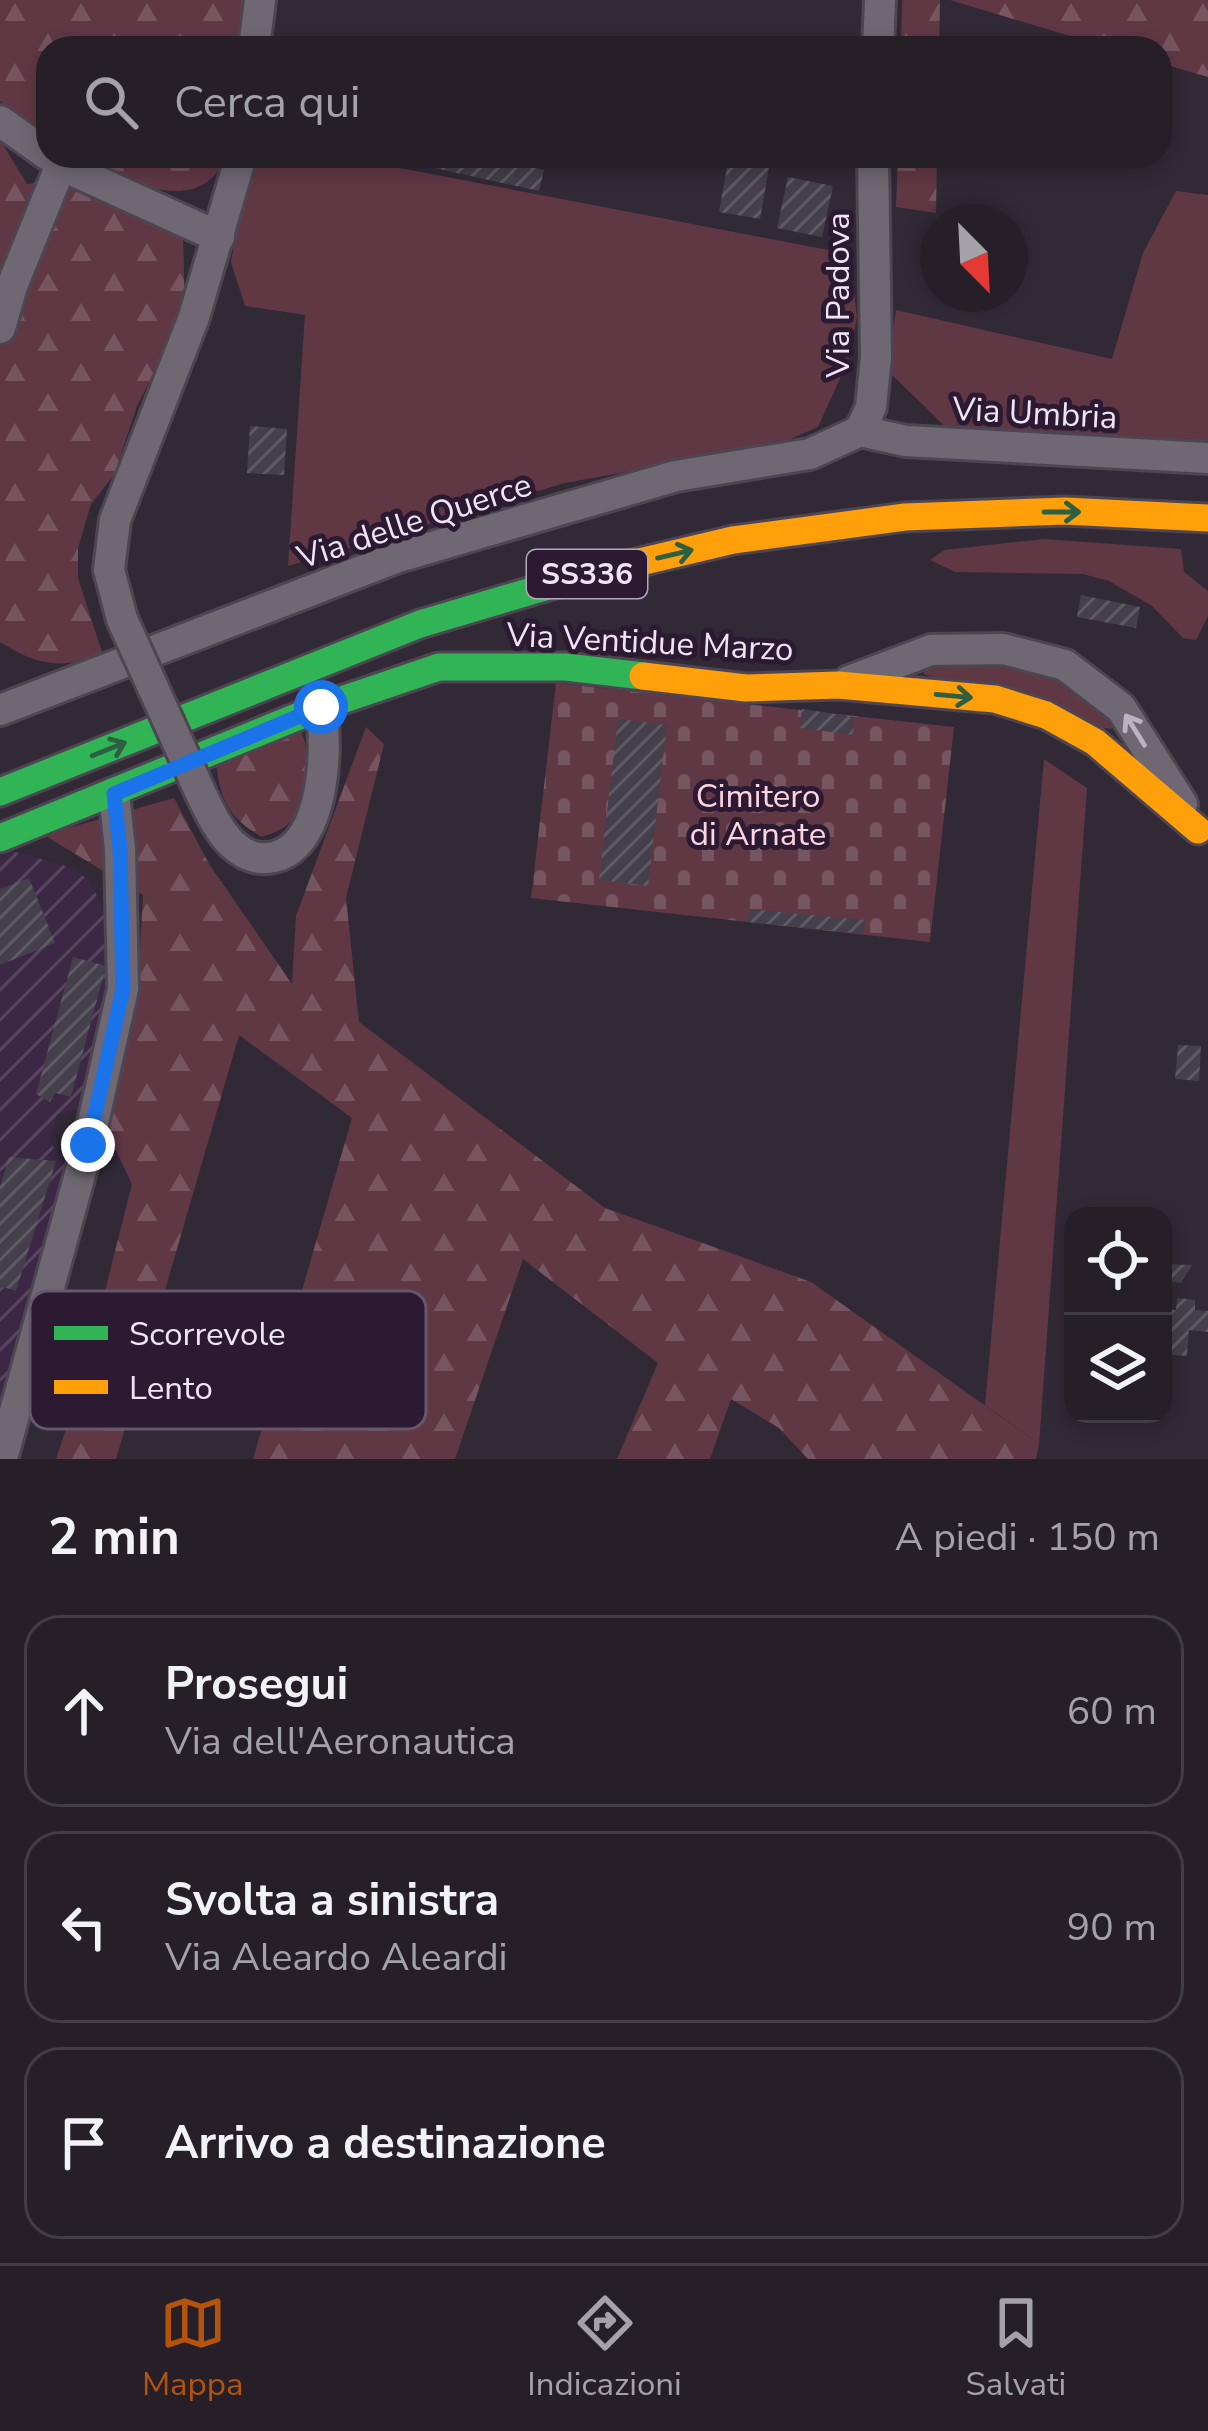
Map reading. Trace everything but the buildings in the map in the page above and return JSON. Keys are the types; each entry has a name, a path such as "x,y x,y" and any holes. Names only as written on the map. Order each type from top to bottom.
{"main road":[{"path":"1067,476 1208,482"},
{"name":"SS336","path":"0,792 420,624 568,579 733,540 905,517 1065,511 1208,518"},
{"name":"Via Ventidue Marzo","path":"0,838 321,707 439,668 566,667 746,688 838,686 995,700 1046,715 1096,742 1203,836"},
{"path":"128,703 171,686"}],"street":[{"path":"256,36 260,0"},
{"path":"878,36 880,0"},
{"path":"0,122 36,147"},
{"path":"0,328 50,168"},
{"path":"72,168 218,237"},
{"path":"238,168 194,317 115,520 109,570 122,619 202,796 220,830 252,857 267,859 292,849 310,821 323,772 321,707"},
{"name":"Via Padova","path":"860,431 871,407 876,357 873,168"},
{"name":"Via Umbria","path":"860,431 906,440 1208,458"},
{"name":"Via delle Querce","path":"0,710 398,557 676,476 810,454 860,431"},
{"name":"Via Ventidue Marzo","path":"838,686 931,650 1003,649 1065,665 1121,708 1203,836"},
{"path":"48,1291 88,1145 123,989 114,794"},
{"path":"2,1459 30,1357"}],"shaded area":[{"path":"12,851 69,867 89,880 113,939 115,985 83,1107 57,1115 49,1141 71,1169 36,1291 30,1291 30,1312 0,1416 0,856"}],"green space":[{"path":"0,0 253,0 248,36 36,36 36,130 0,101"},
{"path":"902,0 940,0 939,36 901,36"},
{"path":"950,0 1208,0 1208,77 1172,66 1172,36 1070,36"},
{"path":"0,140 27,184 71,179 151,214 183,238 185,311 137,406 114,475 91,504 78,548 78,578 103,655 74,662 38,660 0,642"},
{"path":"100,168 219,168 197,187 178,191"},
{"path":"247,168 400,168 849,254 857,317 848,361 818,427 779,444 565,483 288,566 305,315 245,306 231,262"},
{"path":"898,168 937,168 936,204 920,204 920,211 896,207"},
{"path":"1176,191 1208,195 1208,452 957,438 888,371 896,310 1112,359 1143,253"},
{"path":"1044,539 1181,549 1184,572 1208,591 1208,616 1196,640 1183,638 1152,606 1109,581 1083,574 955,572 930,560 944,550"},
{"path":"925,664 1007,667 1047,676 1084,693 1116,724 1104,728 924,674"},
{"name":"Cimitero di Arnate","path":"556,683 954,727 930,942 531,898"},
{"path":"366,727 384,744 346,898 359,1022 605,1208 811,1282 1039,1444 1036,1459 808,1459 779,1428 731,1399 710,1459 617,1459 658,1363 523,1259 455,1459 253,1459 262,1429 426,1429 426,1291 302,1291 352,1118 239,1035 165,1291 105,1291 132,1184 107,1132 137,1005 143,895 44,835 174,798 209,864 292,984 296,916"},
{"path":"299,729 307,763 300,805 285,826 262,837 228,807 216,762"},
{"path":"1044,759 1087,788 1039,1444 985,1405"},
{"path":"66,1429 125,1429 116,1459 56,1459"}],"traffic: fast":[{"path":"0,792 420,624 589,574"},
{"path":"0,838 321,707 439,667 566,667 643,676"}],"traffic: slow":[{"path":"589,574 733,540 905,517 1065,511 1208,518"},
{"path":"643,676 746,688 838,685 995,699 1046,715 1095,742 1198,830"}],"route":[{"path":"88,1145 123,989 114,794 321,707"}]}
